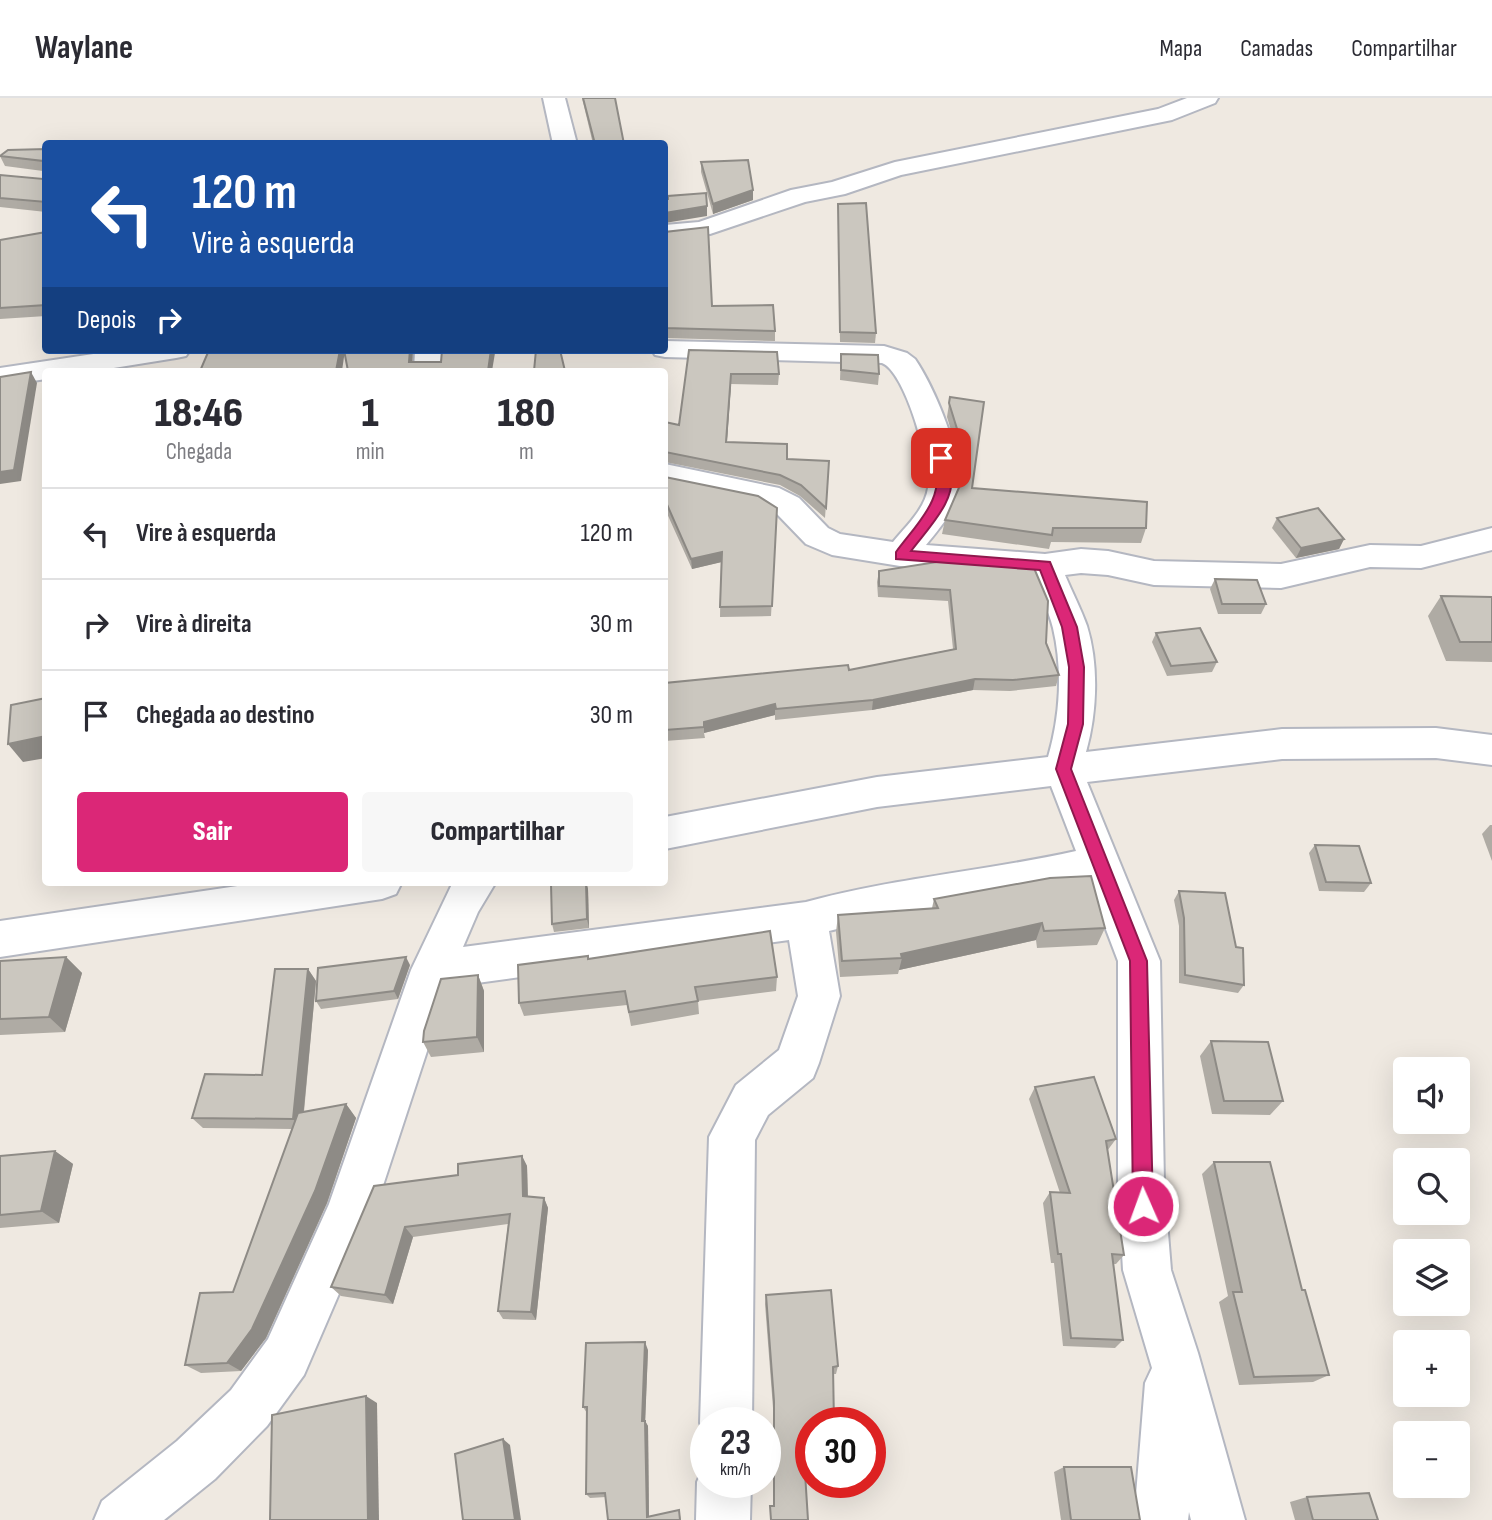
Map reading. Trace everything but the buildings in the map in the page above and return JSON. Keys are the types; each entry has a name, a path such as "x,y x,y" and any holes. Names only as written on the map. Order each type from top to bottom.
{"street":[{"path":"554,98 564,140"},
{"path":"668,232 713,225 800,195 836,189 895,169 1164,115 1207,98"},
{"path":"668,349 884,355 905,365 946,474 940,502 900,555"},
{"path":"59,368 150,354"},
{"path":"0,377 42,371"},
{"path":"668,475 768,495 788,506 817,536 832,544 900,555 1045,566 1081,561 1108,563 1154,573 1281,576 1370,556 1421,557 1492,539"},
{"path":"1045,566 1070,627 1076,667 1076,724 1063,769 1139,961 1141,1184 1147,1270 1173,1353 1218,1520"},
{"path":"668,832 877,792 1282,744 1436,743 1492,750"},
{"path":"432,970 806,919 853,907 1018,881 1100,862"},
{"path":"0,939 355,886"},
{"path":"121,1520 196,1460 249,1408 286,1357 351,1210 432,970 462,902 473,886"},
{"path":"726,1407 732,1138 752,1100 797,1063 819,996 806,919"},
{"path":"1161,1520 1173,1353"},
{"path":"723,1520 724,1498"}],"route":[{"path":"941,458 946,474 940,502 900,555 1045,566 1070,627 1076,667 1076,724 1063,769 1139,961 1143,1206"}]}
